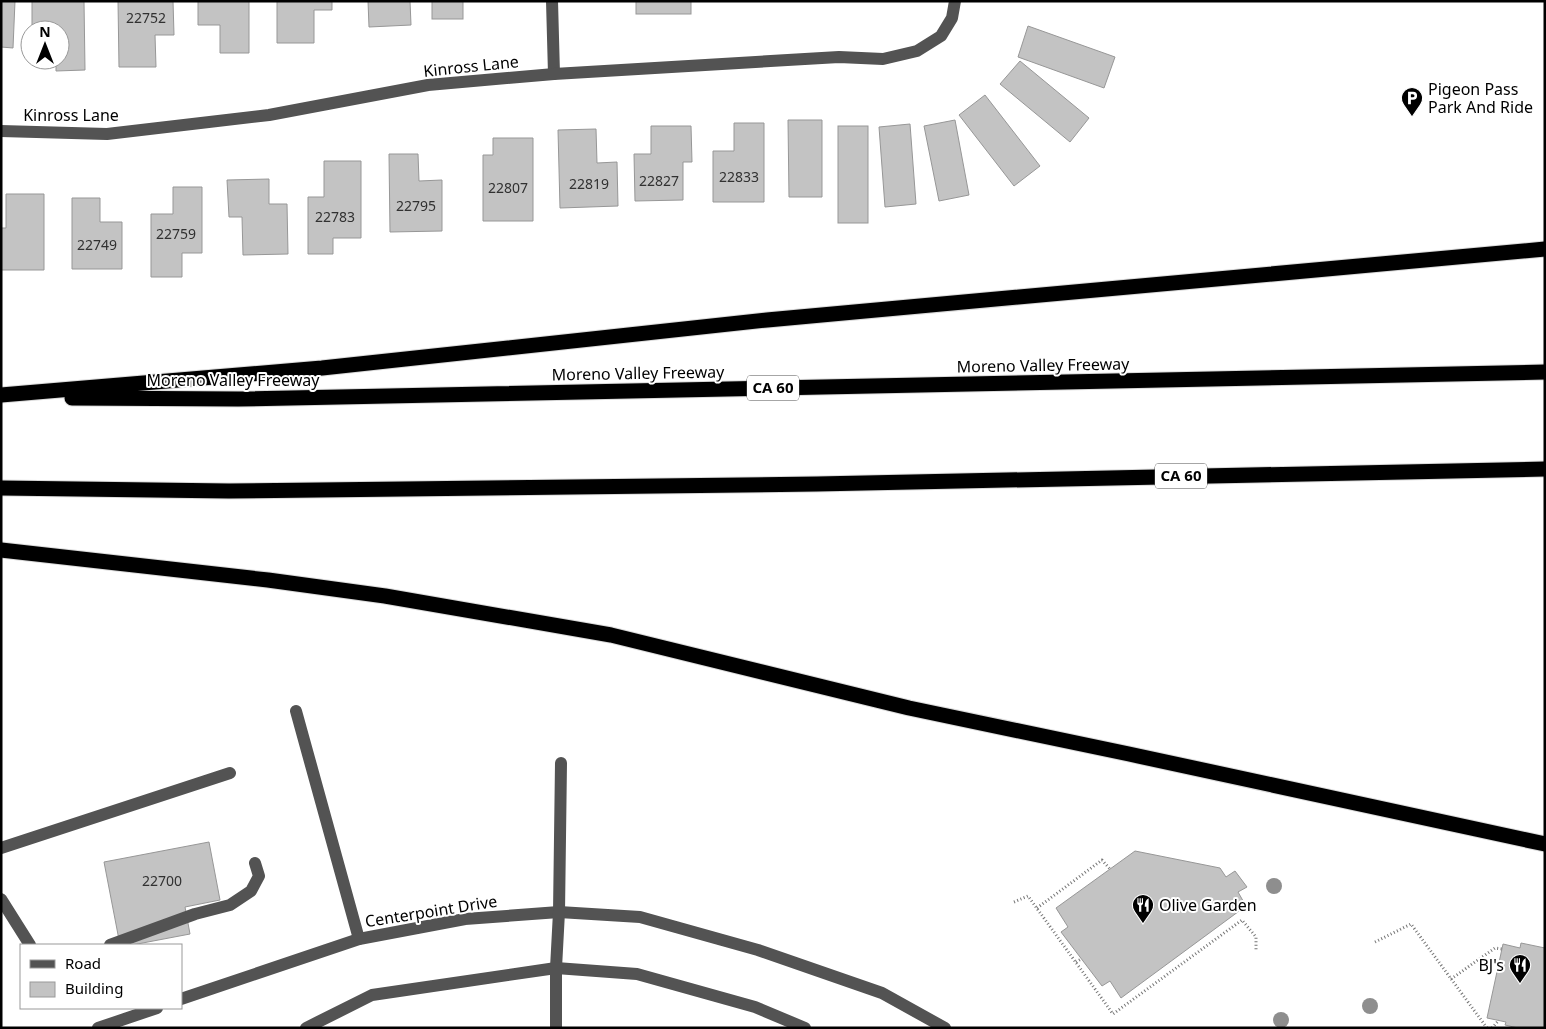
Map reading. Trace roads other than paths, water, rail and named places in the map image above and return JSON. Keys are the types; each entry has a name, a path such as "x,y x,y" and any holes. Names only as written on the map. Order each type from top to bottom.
{"highway":[{"path":"1,397 322,368 767,320 1545,250"},
{"name":"Moreno Valley Freeway","path":"1,397 238,399 1545,372"},
{"name":"CA 60","path":"1,488 229,491 598,487 827,484 1545,468"},
{"path":"1,550 268,580 385,596 611,635 909,708 1545,844"}],"street":[{"path":"552,1 554,74"},
{"name":"Kinross Lane","path":"1,131 107,134 269,115 428,85 554,74 839,57 883,59 917,51 942,36 952,18 955,1"},
{"path":"296,712 359,939"},
{"path":"556,1028 561,763"},
{"path":"1,848 230,773"},
{"path":"113,944 195,914 230,905 251,891 259,876 255,863"},
{"path":"1,899 29,944"},
{"name":"Centerpoint Drive","path":"182,999 359,939 465,919 559,912 640,917 758,950 882,993 946,1028"},
{"path":"306,1028 372,994 556,968 637,974 755,1007 805,1028"},
{"path":"98,1028 154,1009"}],"place":[{"name":"Pigeon Pass Park And Ride","path":"1412,117"},
{"name":"Olive Garden","path":"1143,924"},
{"name":"BJ's","path":"1520,984"}]}
